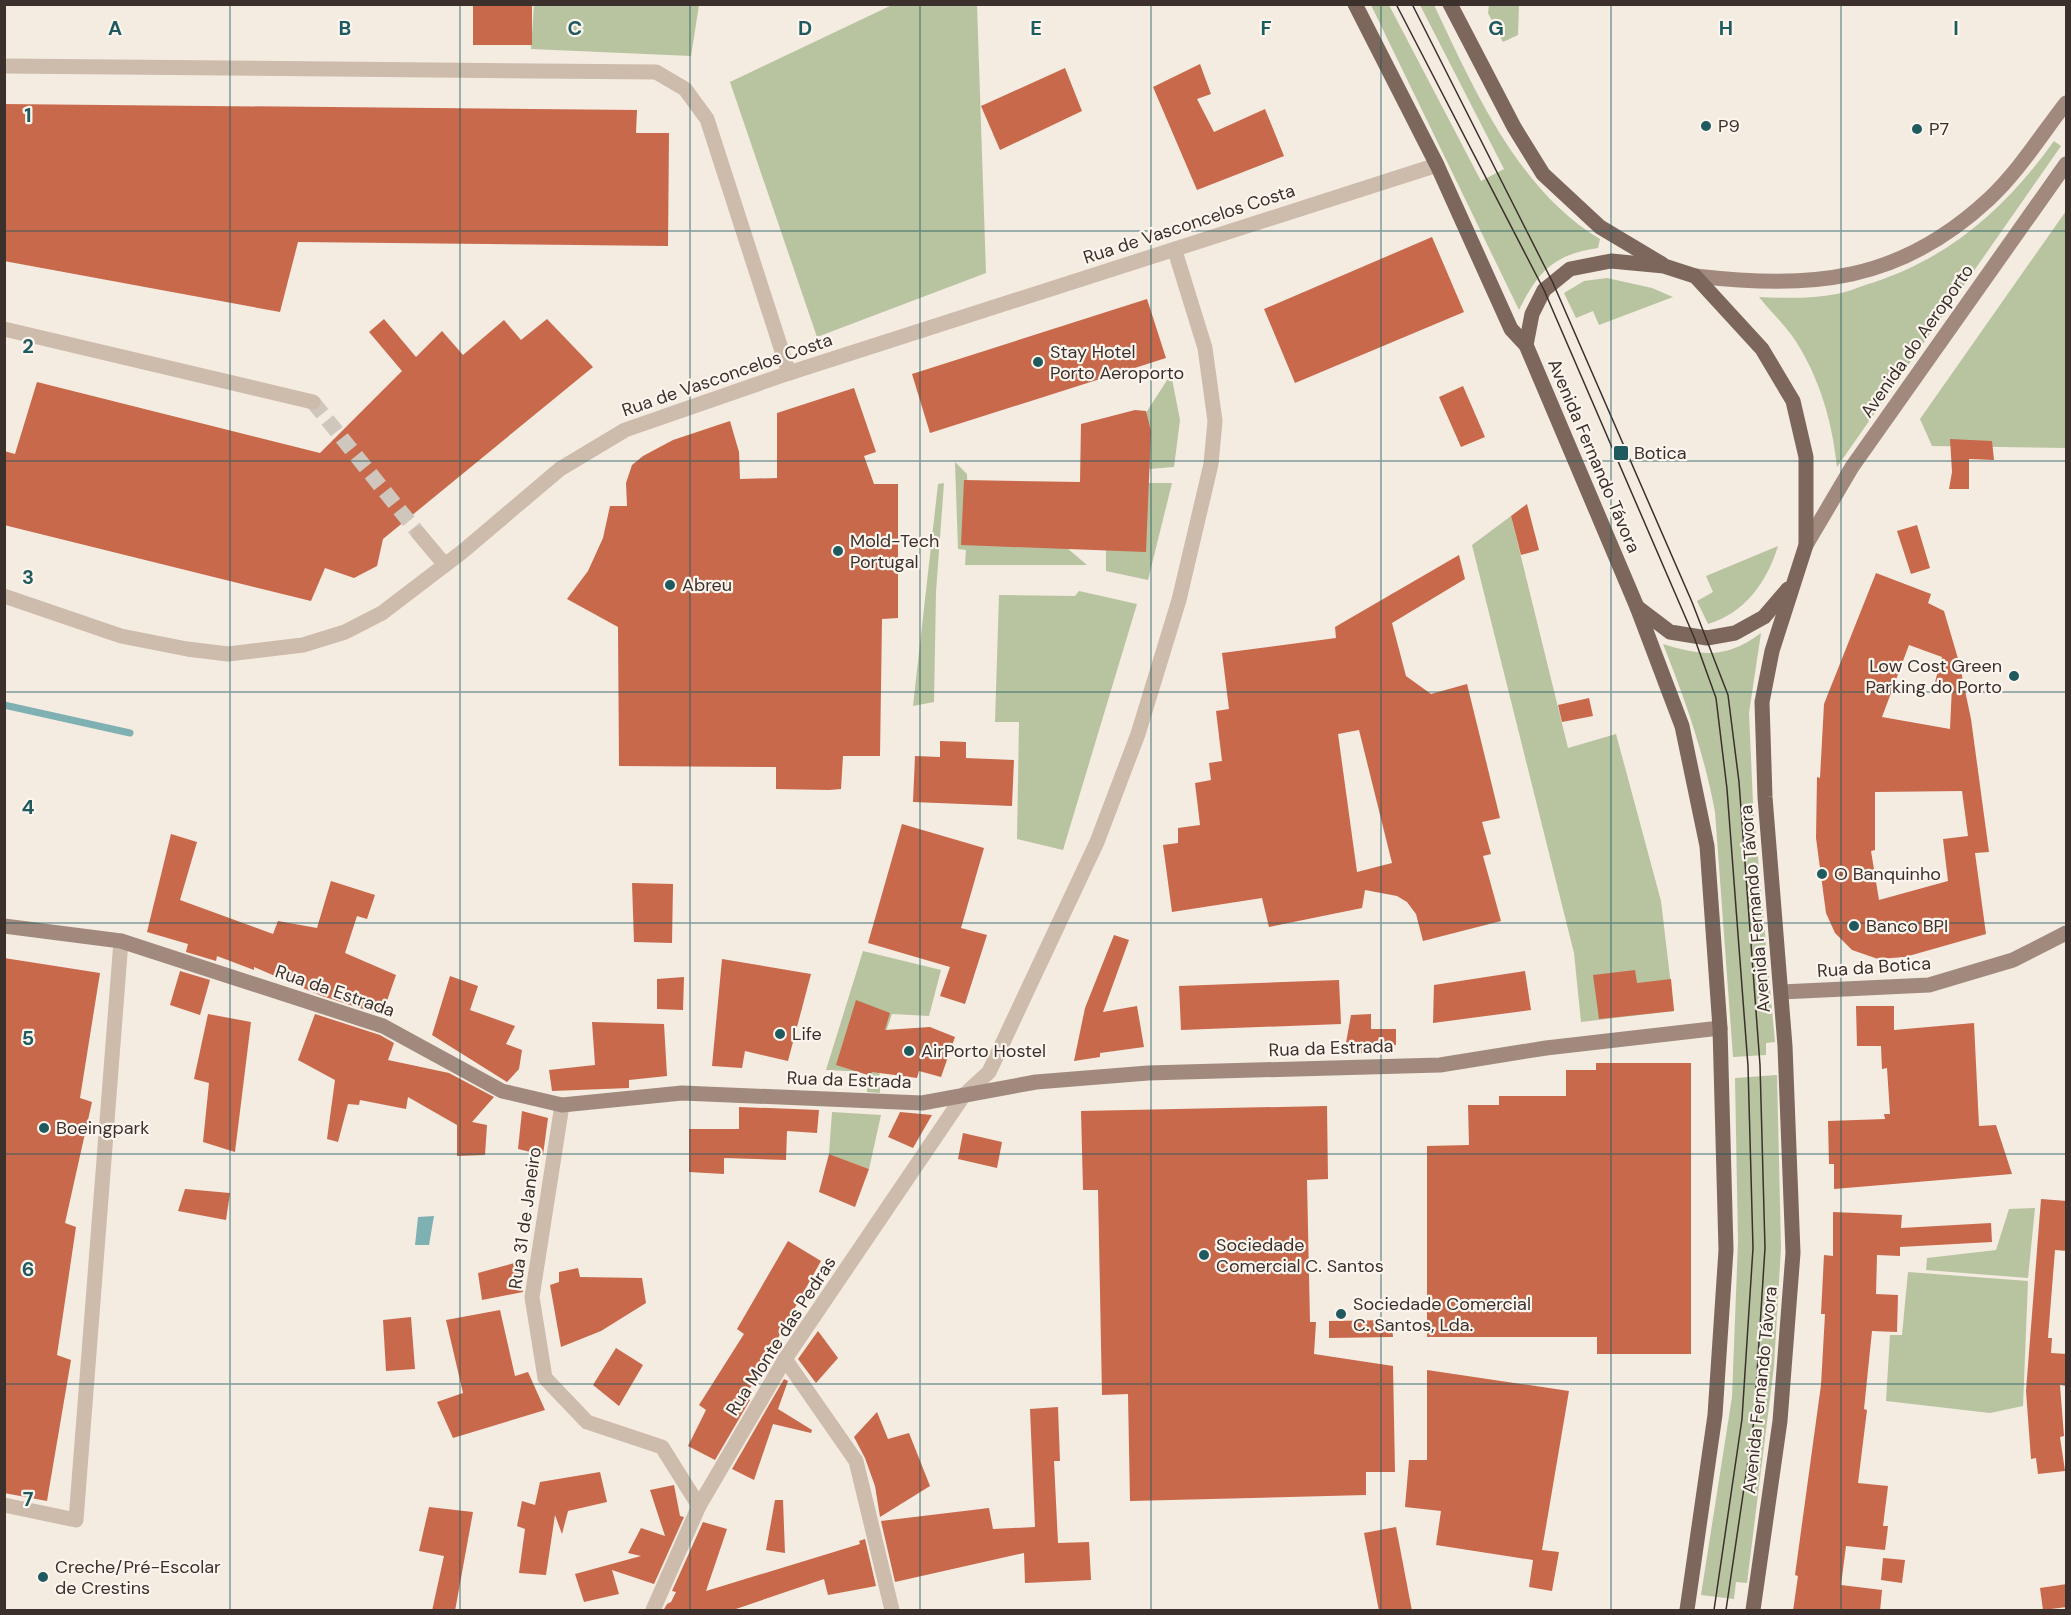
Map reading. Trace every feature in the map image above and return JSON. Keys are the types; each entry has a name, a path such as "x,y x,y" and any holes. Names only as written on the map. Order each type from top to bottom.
{"main road":[{"name":"Avenida Fernando Távora","path":"1355,4 1437,165 1511,329 1526,345 1637,607 1682,726 1707,846 1720,1028 1726,1250 1715,1415 1687,1611"},
{"name":"Avenida Fernando Távora","path":"1450,4 1514,127 1543,174 1600,227 1664,266"},
{"name":"Avenida Fernando Távora","path":"1526,345 1532,314 1544,290 1570,270 1611,261 1664,266 1695,276 1762,349 1793,401 1806,457 1806,545 1772,651 1762,702 1765,798 1781,992 1793,1252 1780,1420 1753,1611"},
{"path":"1637,607 1670,632 1707,638 1735,633 1764,616 1791,586"}],"street":[{"path":"4,66 656,72 685,89 707,119 789,373"},
{"path":"1695,276 1728,280 1821,281 1875,270 1930,246 1989,199 2024,161 2067,103"},
{"name":"Avenida do Aeroporto","path":"1806,545 1852,467 2067,164"},
{"name":"Rua de Vasconcelos Costa","path":"4,596 121,636 187,650 228,654 303,645 345,632 382,613 445,565 561,469 625,429 789,373 1175,251 1437,165"},
{"name":"Rua Monte das Pedras","path":"653,1611 699,1506 785,1359 964,1095 988,1072 1097,842 1138,734 1179,600 1211,464 1215,421 1205,348 1175,251"},
{"path":"4,329 314,402"},
{"path":"419,534 445,565"},
{"name":"Rua da Estrada","path":"4,926 121,941 383,1026 502,1090 562,1105 682,1093 922,1103 1036,1082 1148,1074 1440,1065 1546,1048 1720,1028"},
{"name":"Rua da Botica","path":"1781,992 1929,985 2013,960 2067,933"},
{"path":"4,1505 76,1520 121,941"},
{"name":"Rua 31 de Janeiro","path":"562,1105 532,1297 545,1378 587,1422 662,1447 699,1506"},
{"path":"785,1359 856,1461 892,1611"}],"green space":[{"path":"534,5 699,5 691,56 531,49"},
{"path":"892,5 977,5 986,273 817,337 730,82"},
{"path":"1371,5 1389,5 1481,181 1504,169 1420,5 1434,5 1482,103 1522,165 1545,193 1571,218 1600,239 1598,248 1570,255 1550,267 1533,285 1519,310"},
{"path":"1489,5 1519,5 1518,35 1503,42 1488,13"},
{"path":"2054,141 2061,146 1837,467 1832,433 1818,385 1791,334 1759,297 1788,298 1841,293 1901,272 1927,259 1952,244 1996,209 2036,165"},
{"path":"2066,211 2066,448 1932,446 1920,419"},
{"path":"1607,278 1652,288 1673,297 1599,325 1593,311 1576,318 1564,293 1584,281"},
{"path":"1171,374 1180,420 1174,467 1137,470 1142,419"},
{"path":"955,462 967,474 969,533 1067,548 1087,565 965,565 966,550 958,549"},
{"path":"944,483 936,592 934,702 913,706 938,484"},
{"path":"1138,483 1172,483 1148,580 1106,571 1106,549"},
{"path":"1511,516 1568,748 1616,734 1661,901 1674,1011 1581,1022 1574,953 1472,545"},
{"path":"1778,546 1768,572 1753,594 1733,612 1708,624 1697,601 1713,592 1706,576"},
{"path":"1079,591 1137,604 1063,850 1017,839 1019,722 995,722 999,595 1075,596"},
{"path":"1761,633 1749,713 1753,803 1775,1042 1766,1043 1766,1055 1733,1057 1715,812 1693,726 1663,644 1690,651 1714,653 1737,647"},
{"path":"863,951 941,970 929,1016 892,1014 879,1052 880,1093 867,1092 868,1072 826,1070"},
{"path":"1777,1075 1781,1248 1774,1366 1747,1583 1736,1582 1734,1599 1701,1595 1732,1397 1738,1242 1735,1078"},
{"path":"832,1112 881,1115 869,1169 829,1154"},
{"path":"2035,1208 2028,1278 1926,1270 1927,1258 1996,1250 2009,1209"},
{"path":"1908,1272 2028,1281 2023,1406 1990,1413 1886,1401 1890,1335 1902,1335"}],"water":[{"path":"434,1216 429,1245 415,1245 418,1217"}],"building":[{"path":"473,4 532,4 532,45 473,45"},
{"path":"1200,64 1211,94 1197,99 1214,132 1265,109 1284,156 1197,190 1153,87"},
{"path":"1065,68 1082,111 1000,150 981,106"},
{"path":"4,104 637,110 636,133 669,133 668,246 298,242 280,312 4,261"},
{"path":"1432,237 1464,312 1295,383 1264,309"},
{"path":"1147,299 1166,358 930,433 912,374"},
{"path":"384,319 416,357 442,331 463,355 504,320 521,340 547,319 593,367 383,539 377,566 354,578 325,568 311,601 4,525 4,451 15,454 37,382 320,453 402,371 369,332"},
{"path":"1463,386 1485,437 1461,447 1439,397"},
{"path":"854,388 876,452 864,456 874,484 898,484 898,618 882,619 880,756 843,756 841,789 829,790 776,789 776,767 619,766 618,627 567,599 588,571 603,538 610,506 627,506 626,483 632,465 643,456 673,440 730,421 739,452 740,479 777,478 777,413"},
{"path":"1135,410 1146,411 1151,431 1146,552 961,545 964,480 1080,482 1081,424"},
{"path":"1950,439 1992,441 1994,460 1969,459 1969,489 1949,489 1952,472"},
{"path":"1527,504 1539,550 1521,555 1511,516"},
{"path":"1917,525 1930,568 1911,574 1897,531"},
{"path":"1459,555 1465,579 1392,623 1406,676 1431,694 1467,684 1500,818 1482,822 1491,854 1483,856 1501,921 1423,941 1416,914 1407,902 1397,896 1365,890 1362,908 1269,927 1262,898 1172,912 1163,845 1178,843 1178,828 1200,825 1195,783 1211,780 1209,763 1222,761 1216,711 1229,709 1222,653 1336,638 1335,627","holes":["1359,730 1392,863 1357,872 1338,734"]},
{"path":"1876,573 1931,594 1928,603 1944,611 1959,662 1971,719 1989,852 1975,853 1986,934 1905,957 1878,959 1852,950 1835,933 1826,913 1816,838 1817,777 1820,778 1824,704","holes":["1909,645 1942,657 1935,682 1952,686 1950,729 1882,717","1962,791 1968,836 1943,839 1948,881 1879,900 1871,851 1875,850 1875,792"]},
{"path":"1589,698 1593,716 1562,722 1558,705"},
{"path":"940,741 966,742 966,758 1014,760 1012,806 913,802 915,756 940,757"},
{"path":"902,824 984,848 961,928 987,935 965,1004 940,996 950,967 868,943"},
{"path":"171,834 197,842 180,900 273,934 278,921 317,928 331,881 375,895 367,919 357,916 345,953 396,975 382,1015 322,996 254,967 254,970 217,956 216,961 186,952 188,944 147,932"},
{"path":"632,883 673,884 672,943 634,942"},
{"path":"1114,935 1129,940 1103,1012 1137,1006 1144,1047 1100,1053 1100,1057 1074,1061 1085,1008"},
{"path":"4,958 100,973 80,1098 92,1102 65,1223 76,1227 57,1355 71,1360 47,1501 4,1493"},
{"path":"722,959 811,974 788,1061 745,1051 742,1068 712,1066"},
{"path":"1635,970 1637,983 1671,979 1674,1011 1599,1019 1593,975"},
{"path":"180,971 210,980 200,1015 170,1005"},
{"path":"1525,971 1531,1010 1433,1023 1434,985"},
{"path":"450,976 478,986 470,1010 515,1026 506,1044 522,1050 519,1069 507,1082 432,1035"},
{"path":"684,977 683,1010 657,1009 657,979"},
{"path":"1339,980 1341,1024 1181,1030 1179,986"},
{"path":"856,1000 890,1013 885,1030 930,1027 955,1037 941,1077 919,1071 917,1078 872,1072 871,1076 836,1065"},
{"path":"1856,1006 1894,1006 1894,1030 1974,1023 1979,1126 1996,1125 2012,1174 1834,1189 1834,1164 1829,1164 1828,1121 1885,1119 1884,1114 1890,1114 1887,1068 1882,1069 1881,1046 1857,1046"},
{"path":"208,1014 251,1022 235,1152 203,1142 209,1083 194,1079"},
{"path":"315,1014 380,1035 394,1043 388,1060 449,1073 494,1097 472,1122 487,1125 485,1155 457,1156 457,1125 408,1097 406,1109 360,1100 359,1105 348,1104 338,1142 327,1139 335,1080 298,1060"},
{"path":"1371,1014 1371,1029 1396,1029 1396,1045 1371,1048 1371,1052 1344,1054 1351,1015"},
{"path":"592,1022 664,1024 667,1076 629,1080 629,1088 552,1091 549,1070 595,1065"},
{"path":"1596,1063 1691,1063 1691,1354 1597,1354 1597,1337 1427,1337 1427,1146 1469,1145 1468,1105 1499,1105 1499,1096 1566,1096 1566,1070 1596,1070"},
{"name":"Sociedade Comercial C. Santos","path":"1327,1106 1328,1179 1307,1180 1310,1322 1316,1322 1314,1354 1393,1366 1395,1472 1366,1472 1366,1495 1130,1501 1128,1394 1102,1395 1098,1190 1083,1190 1081,1111"},
{"path":"739,1107 819,1110 817,1133 787,1131 786,1160 724,1158 724,1174 689,1172 689,1129 739,1129"},
{"path":"522,1111 548,1118 543,1155 518,1149"},
{"path":"900,1112 932,1115 913,1148 888,1137"},
{"path":"963,1133 1002,1142 997,1168 958,1159"},
{"path":"829,1154 869,1169 855,1207 819,1192"},
{"path":"185,1189 230,1193 226,1220 178,1211"},
{"path":"2041,1199 2067,1201 2067,1251 2055,1250 2048,1338 2052,1338 2051,1353 2067,1354 2067,1386 2060,1385 2064,1436 2060,1437 2065,1471 2038,1474 2036,1458 2031,1459 2026,1391"},
{"path":"1833,1212 1902,1215 1901,1228 1991,1223 1992,1242 1900,1247 1900,1256 1877,1255 1876,1294 1898,1295 1897,1332 1872,1331 1864,1409 1867,1410 1858,1483 1888,1486 1883,1526 1888,1526 1885,1550 1846,1546 1841,1585 1882,1590 1880,1611 1793,1611 1798,1576 1795,1575 1821,1385 1825,1314 1821,1314 1824,1255 1833,1256"},
{"path":"788,1241 821,1261 749,1390 747,1398 750,1400 715,1460 688,1446 706,1410 699,1405 744,1334 737,1329"},
{"path":"518,1262 523,1292 482,1300 478,1273"},
{"path":"578,1268 580,1277 642,1278 646,1303 601,1331 561,1347 550,1285 559,1282 559,1272"},
{"path":"500,1310 515,1376 528,1372 545,1410 453,1438 437,1402 463,1393 446,1320"},
{"path":"411,1317 415,1369 386,1371 383,1320"},
{"path":"1392,1320 1393,1337 1329,1338 1329,1321"},
{"path":"818,1331 838,1358 816,1383 798,1359"},
{"path":"616,1348 643,1365 619,1406 593,1385"},
{"path":"1427,1370 1569,1391 1542,1550 1559,1552 1552,1591 1529,1587 1533,1560 1436,1545 1441,1511 1405,1507 1409,1460 1427,1460"},
{"path":"784,1379 788,1381 778,1409 812,1430 811,1433 773,1424 754,1480 732,1469"},
{"path":"1058,1407 1060,1461 1054,1461 1058,1543 1089,1542 1091,1580 1025,1583 1024,1553 895,1582 881,1521 989,1508 993,1529 1035,1527 1030,1409"},
{"path":"877,1412 888,1439 909,1433 930,1486 880,1517 875,1486 865,1458 854,1437"},
{"path":"600,1472 607,1502 568,1511 562,1534 555,1515 546,1575 519,1573 525,1529 517,1526 522,1501 535,1505 540,1482"},
{"path":"674,1485 680,1516 684,1517 654,1584 612,1570 619,1594 584,1602 575,1574 641,1556 628,1553 641,1528 665,1536 650,1490"},
{"path":"775,1500 783,1500 785,1553 766,1550"},
{"path":"429,1507 473,1512 455,1611 432,1611 444,1556 419,1551"},
{"path":"703,1522 727,1529 706,1591 860,1544 859,1541 865,1539 876,1586 828,1595 824,1579 730,1611 663,1611 676,1592 672,1591"},
{"path":"1396,1527 1412,1611 1379,1611 1364,1533"},
{"path":"1883,1558 1905,1560 1902,1583 1881,1580"},
{"path":"2067,1584 2067,1607 2043,1610 2040,1588"}],"waterway":[{"path":"4,705 130,733"}],"tunnel":[{"path":"313,402 419,534"}],"tram line":[{"path":"1396,4 1544,290 1694,637 1716,698 1727,789 1748,1066 1753,1248 1742,1419 1714,1610"},
{"path":"1412,4 1553,283 1692,602 1728,695 1739,782 1760,1065 1765,1248 1754,1420 1726,1610"}],"place":[{"name":"P9","path":"1706,126"},
{"name":"P7","path":"1917,129"},
{"name":"Stay Hotel Porto Aeroporto","path":"1038,362"},
{"name":"Botica","path":"1621,453"},
{"name":"Mold-Tech Portugal","path":"838,551"},
{"name":"Abreu","path":"670,585"},
{"name":"Low Cost Green Parking do Porto","path":"2014,676"},
{"name":"O Banquinho","path":"1822,874"},
{"name":"Banco BPI","path":"1854,926"},
{"name":"Life","path":"780,1034"},
{"name":"AirPorto Hostel","path":"909,1051"},
{"name":"Boeingpark","path":"44,1128"},
{"name":"Sociedade Comercial C. Santos","path":"1204,1255"},
{"name":"Sociedade Comercial C. Santos, Lda.","path":"1341,1314"},
{"name":"Creche/Pré-Escolar de Crestins","path":"43,1577"}]}
